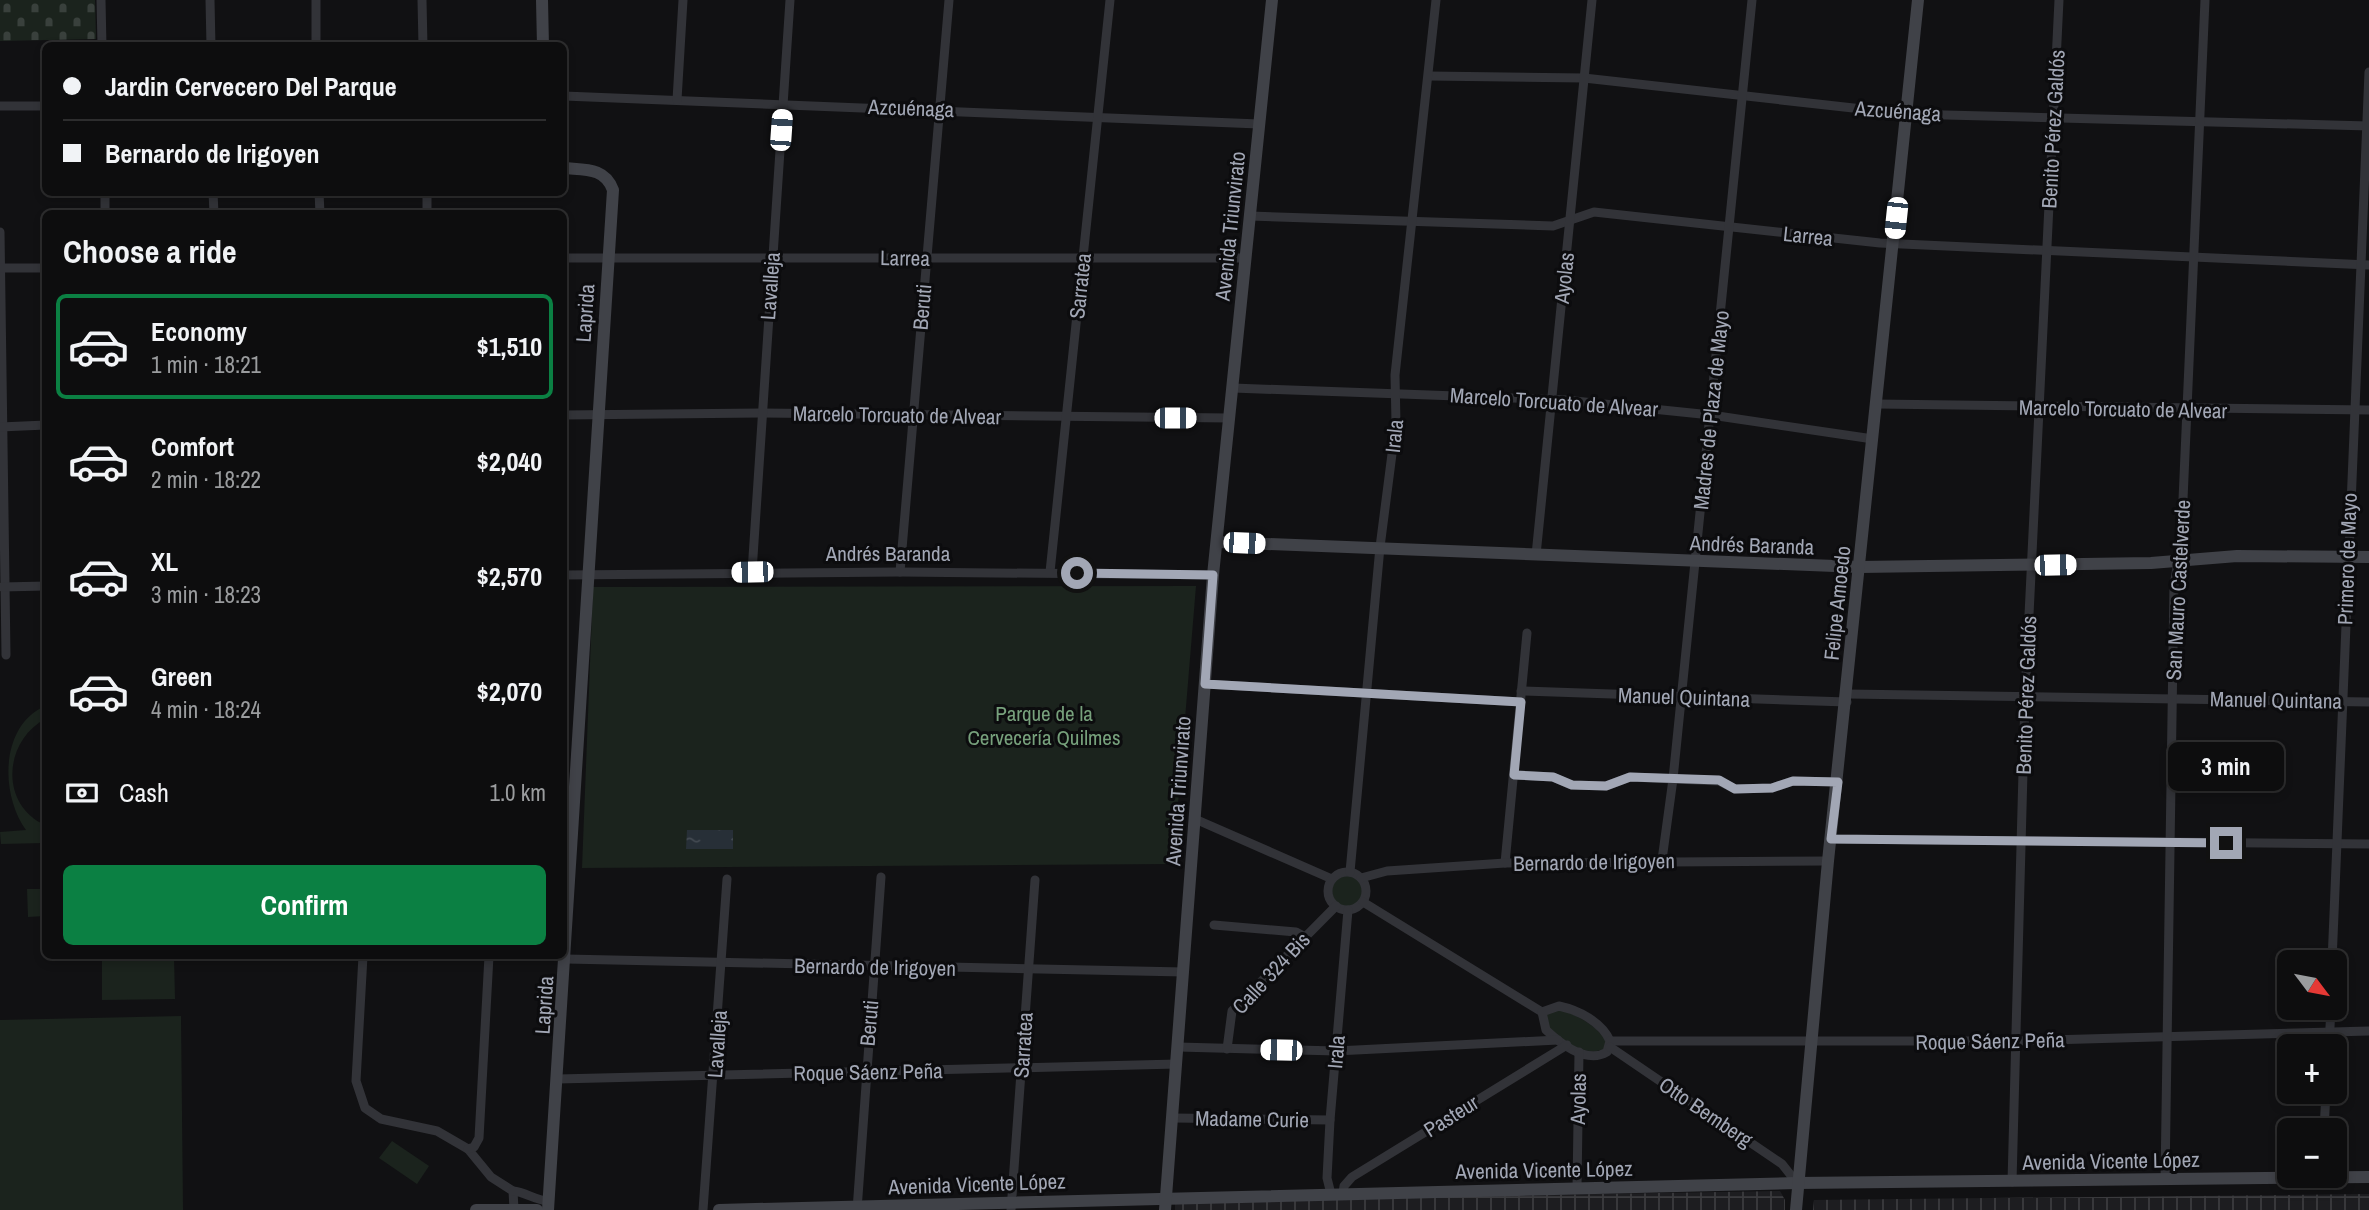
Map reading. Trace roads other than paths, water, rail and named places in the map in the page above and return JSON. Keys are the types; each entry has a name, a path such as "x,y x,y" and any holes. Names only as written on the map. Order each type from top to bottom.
{"main road":[{"path":"542,0 543,42"},
{"name":"Avenida Triunvirato","path":"1166,1204 1213,575 1272,0"},
{"name":"Felipe Amoedo","path":"1796,1210 1828,861 1918,0"},
{"name":"Laprida","path":"567,168 595,171 610,183 608,258 567,942"},
{"name":"Andrés Baranda","path":"1217,542 1860,567 2178,561 2237,556 2369,557"},
{"name":"Laprida","path":"548,1206 566,959"},
{"name":"Avenida Vicente López","path":"2347,1177 2369,1177"},
{"name":"Avenida Vicente López","path":"719,1210 1166,1204 1337,1194 1797,1183 2277,1178"},
{"path":"475,1210 537,1210"}],"street":[{"path":"101,0 102,42"},
{"path":"210,0 211,42"},
{"path":"316,0 316,42"},
{"path":"422,0 423,42"},
{"path":"677,100 683,0"},
{"name":"Lavalleja","path":"752,572 790,0"},
{"name":"Beruti","path":"900,572 949,0"},
{"name":"Sarratea","path":"1050,572 1110,0"},
{"name":"Irala","path":"1350,872 1380,547 1396,423 1395,375 1410,222 1436,0"},
{"name":"Ayolas","path":"1536,555 1591,0"},
{"name":"Madres de Plaza de Mayo","path":"1662,860 1673,779 1752,0"},
{"name":"Benito Pérez Galdós","path":"2012,1182 2025,696 2059,0"},
{"name":"San Mauro Castelverde","path":"2165,1180 2174,585 2178,561 2206,0"},
{"name":"Primero de Mayo","path":"2332,950 2347,556 2364,265 2369,72"},
{"name":"Azcuénaga","path":"1429,76 1584,78 1907,114 2368,126"},
{"name":"Azcuénaga","path":"567,96 940,109 1259,124"},
{"path":"0,106 42,106"},
{"name":"Larrea","path":"1250,216 1553,226 1594,212 1894,244 2364,265"},
{"path":"0,232 6,655"},
{"name":"Larrea","path":"567,258 1245,258"},
{"path":"1,268 42,268"},
{"name":"Marcelo Torcuato de Alvear","path":"1233,388 1552,399 1711,415 1873,439"},
{"name":"Marcelo Torcuato de Alvear","path":"1877,404 2186,410 2369,410"},
{"name":"Marcelo Torcuato de Alvear","path":"567,415 761,413 1230,418"},
{"path":"2,427 42,425"},
{"name":"Andrés Baranda","path":"567,575 1050,572 1213,575"},
{"path":"3,587 42,586"},
{"path":"1506,863 1527,633"},
{"path":"1205,684 1521,702"},
{"name":"Manuel Quintana","path":"1521,691 1681,697 2025,696 2369,702"},
{"path":"1514,775 1553,777 1572,785 1606,786 1625,778 1719,780 1735,789 1772,788 1793,781 1838,782"},
{"path":"1195,819 1332,879 1350,872 1361,878 1366,889 1363,902 1348,910 1336,906 1328,890 1332,879"},
{"path":"1831,839 2369,844"},
{"name":"Bernardo de Irigoyen","path":"1361,878 1387,871 1506,863 1828,861"},
{"name":"Beruti","path":"857,1208 881,877"},
{"name":"Lavalleja","path":"703,1210 715,1075 727,879"},
{"name":"Sarratea","path":"1011,1206 1035,880"},
{"path":"1363,902 1542,1013 1546,1030 1579,1052"},
{"name":"Calle 324 Bis","path":"1227,1049 1232,1011 1336,906"},
{"name":"Irala","path":"1337,1194 1327,1178 1348,910"},
{"path":"1214,925 1296,932 1305,937"},
{"path":"362,959 356,1081 365,1108 381,1119 437,1130 467,1149 491,1177 513,1191 521,1191 548,1206"},
{"path":"467,1149 474,1147 479,1138 489,959"},
{"name":"Bernardo de Irigoyen","path":"566,959 1184,972"},
{"name":"Otto Bemberg","path":"1542,1013 1559,1006 1573,1010 1596,1023 1610,1044 1782,1164 1797,1183"},
{"path":"2330,1020 2330,1032"},
{"name":"Roque Sáenz Peña","path":"1579,1052 1597,1056 1610,1044 2016,1041 2369,1031"},
{"path":"1178,1047 1336,1051 1558,1040"},
{"name":"Pasteur","path":"1337,1194 1352,1177 1567,1045"},
{"name":"Ayolas","path":"1577,1188 1579,1052"},
{"name":"Roque Sáenz Peña","path":"558,1079 1177,1064"},
{"name":"Madame Curie","path":"1173,1118 1330,1120"},
{"path":"513,1191 514,1209"}],"water":[{"path":"687,830 733,830 733,849 686,849"}],"park label":[{"name":"Parque de la Cervecería Quilmes","path":"1044,725"}]}
